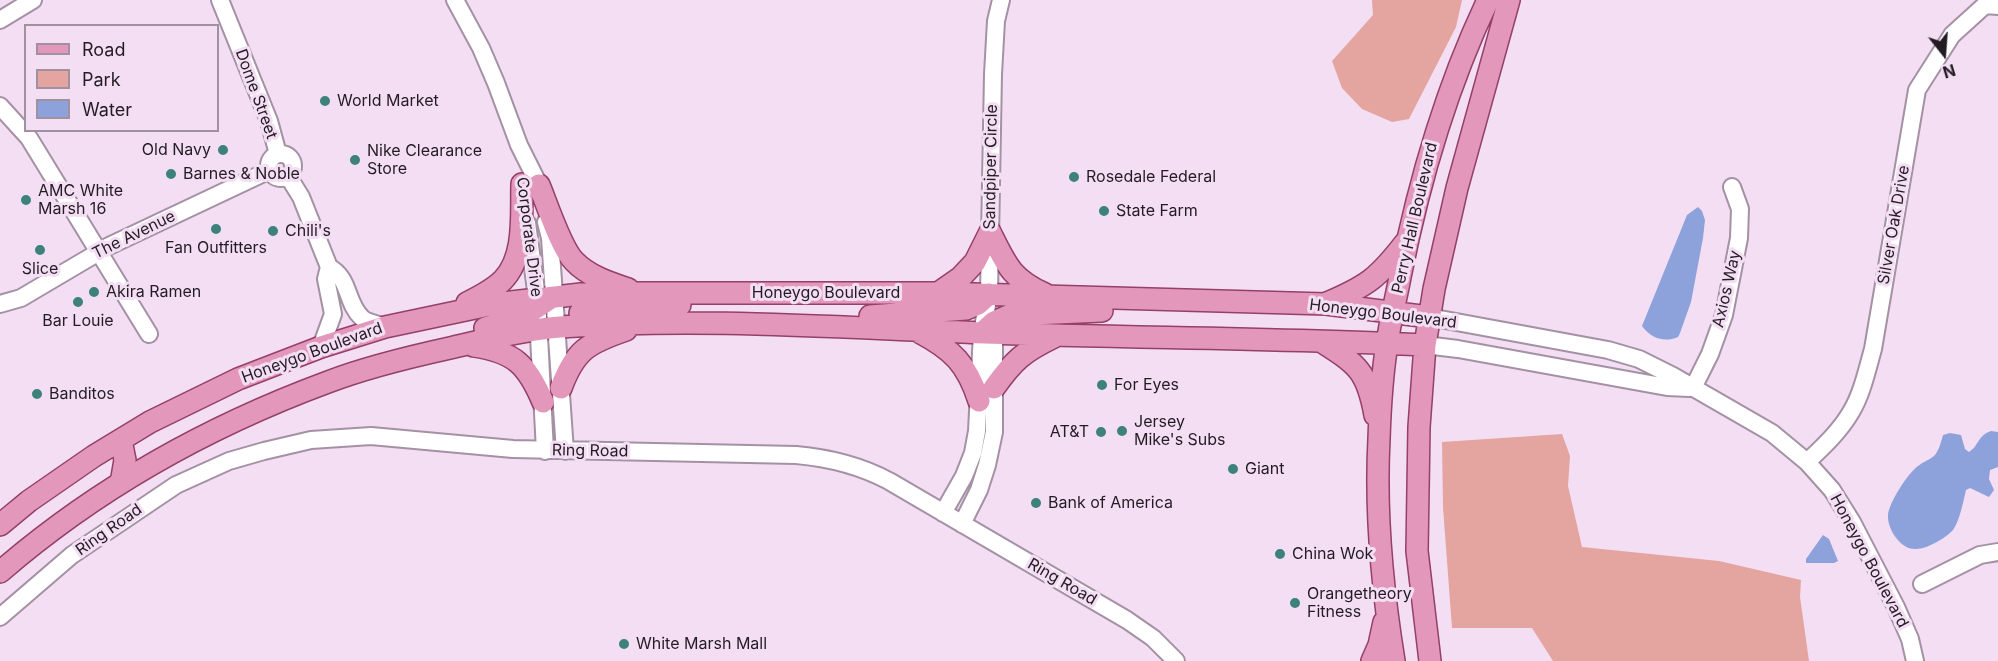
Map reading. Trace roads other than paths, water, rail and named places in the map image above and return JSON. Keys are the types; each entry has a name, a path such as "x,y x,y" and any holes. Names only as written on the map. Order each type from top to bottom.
{"main road":[{"name":"Perry Hall Boulevard","path":"1394,661 1386,612 1379,521 1378,437 1387,343 1417,196 1447,95 1488,0"},
{"name":"Perry Hall Boulevard","path":"1431,661 1417,551 1419,427 1425,345 1457,188 1509,0"},
{"path":"530,184 574,262 604,281 637,293"},
{"path":"448,313 491,290 504,279 513,264 520,244 530,184"},
{"path":"938,293 961,277 975,262 990,232"},
{"path":"990,232 1006,265 1018,280 1051,297"},
{"path":"1326,304 1372,281 1407,240"},
{"name":"Honeygo Boulevard","path":"0,572 47,534 121,483 199,438 247,414 330,381 374,367 464,345 547,313 637,293 938,293 1326,304 1429,317"},
{"path":"374,367 445,340 522,317 547,313 702,304 733,293"},
{"path":"731,324 966,309 978,304 989,294"},
{"path":"990,329 1010,315 1133,309 1180,300"},
{"name":"Honeygo Boulevard","path":"0,525 28,501 121,440 197,397 321,347 385,327 494,304 640,324 990,329 1058,335 1425,345"},
{"path":"561,388 573,359 592,343 640,324"},
{"path":"913,329 937,342 960,361 974,385 986,394 1018,357 1028,349 1058,335"},
{"path":"1322,341 1360,370 1371,394 1378,437"},
{"path":"464,345 494,349 518,360 535,383 543,402"},
{"path":"121,440 125,460 121,483"},
{"path":"1372,661 1379,645 1386,612"}],"street":[{"path":"0,20 33,0"},
{"name":"Dome Street","path":"220,0 269,121 278,154"},
{"name":"Corporate Drive","path":"454,0 481,48 504,104 550,238 547,313"},
{"name":"Sandpiper Circle","path":"990,329 993,74 996,21 1001,0"},
{"name":"Silver Oak Drive","path":"1807,462 1832,438 1852,412 1865,379 1873,349 1917,90 1952,35 1985,5 1998,6"},
{"path":"0,106 29,138 149,334"},
{"path":"278,154 285,154 291,159 293,170 288,176 277,177 270,170 271,159 278,154"},
{"name":"The Avenue","path":"0,304 29,294 98,252 270,170"},
{"path":"288,176 301,197 329,267 326,279 333,314 321,347"},
{"name":"Axios Way","path":"1693,388 1710,354 1724,315 1739,238 1740,209 1732,187"},
{"path":"329,267 340,273 353,306 363,319 385,327"},
{"path":"547,313 561,388 565,451"},
{"path":"545,451 543,402 547,313"},
{"name":"Honeygo Boulevard","path":"1429,317 1608,350 1639,359 1772,433 1807,462 1832,490 1852,522 1896,607 1910,639 1914,661"},
{"path":"943,513 964,476 973,453 986,394 990,329"},
{"name":"Honeygo Boulevard","path":"1425,345 1666,387 1693,388"},
{"path":"962,524 979,490 994,432 986,394"},
{"name":"Ring Road","path":"0,617 72,555 159,495 194,476 244,456 311,440 388,436 477,447 545,451 744,454 827,458 855,465 874,473 1142,630 1165,648 1176,661"},
{"path":"1922,584 1980,555 1998,552"}],"water":[{"path":"1698,207 1705,220 1691,302 1678,337 1667,340 1658,338 1649,334 1642,326 1687,215"},
{"path":"1991,431 1998,432 1998,467 1990,470 1989,479 1994,490 1989,497 1970,488 1966,490 1958,521 1950,533 1920,549 1910,548 1901,543 1890,528 1888,517 1894,497 1909,475 1936,454 1943,435 1950,433 1961,435 1965,449 1969,452 1983,436"},
{"path":"1823,535 1829,539 1838,561 1806,563 1806,559"}],"place":[{"name":"World Market","path":"325,101"},
{"name":"Old Navy","path":"223,150"},
{"name":"Nike Clearance Store","path":"355,160"},
{"name":"Barnes & Noble","path":"171,174"},
{"name":"Rosedale Federal","path":"1074,177"},
{"name":"AMC White Marsh 16","path":"26,200"},
{"name":"State Farm","path":"1104,211"},
{"name":"Fan Outfitters","path":"216,229"},
{"name":"Chili's","path":"273,231"},
{"name":"Slice","path":"40,250"},
{"name":"Akira Ramen","path":"94,292"},
{"name":"Bar Louie","path":"78,302"},
{"name":"For Eyes","path":"1102,385"},
{"name":"Banditos","path":"37,394"},
{"name":"Jersey Mike's Subs","path":"1122,431"},
{"name":"AT&T","path":"1101,432"},
{"name":"Giant","path":"1233,469"},
{"name":"Bank of America","path":"1036,503"},
{"name":"China Wok","path":"1280,554"},
{"name":"Orangetheory Fitness","path":"1295,603"},
{"name":"White Marsh Mall","path":"624,644"}]}
